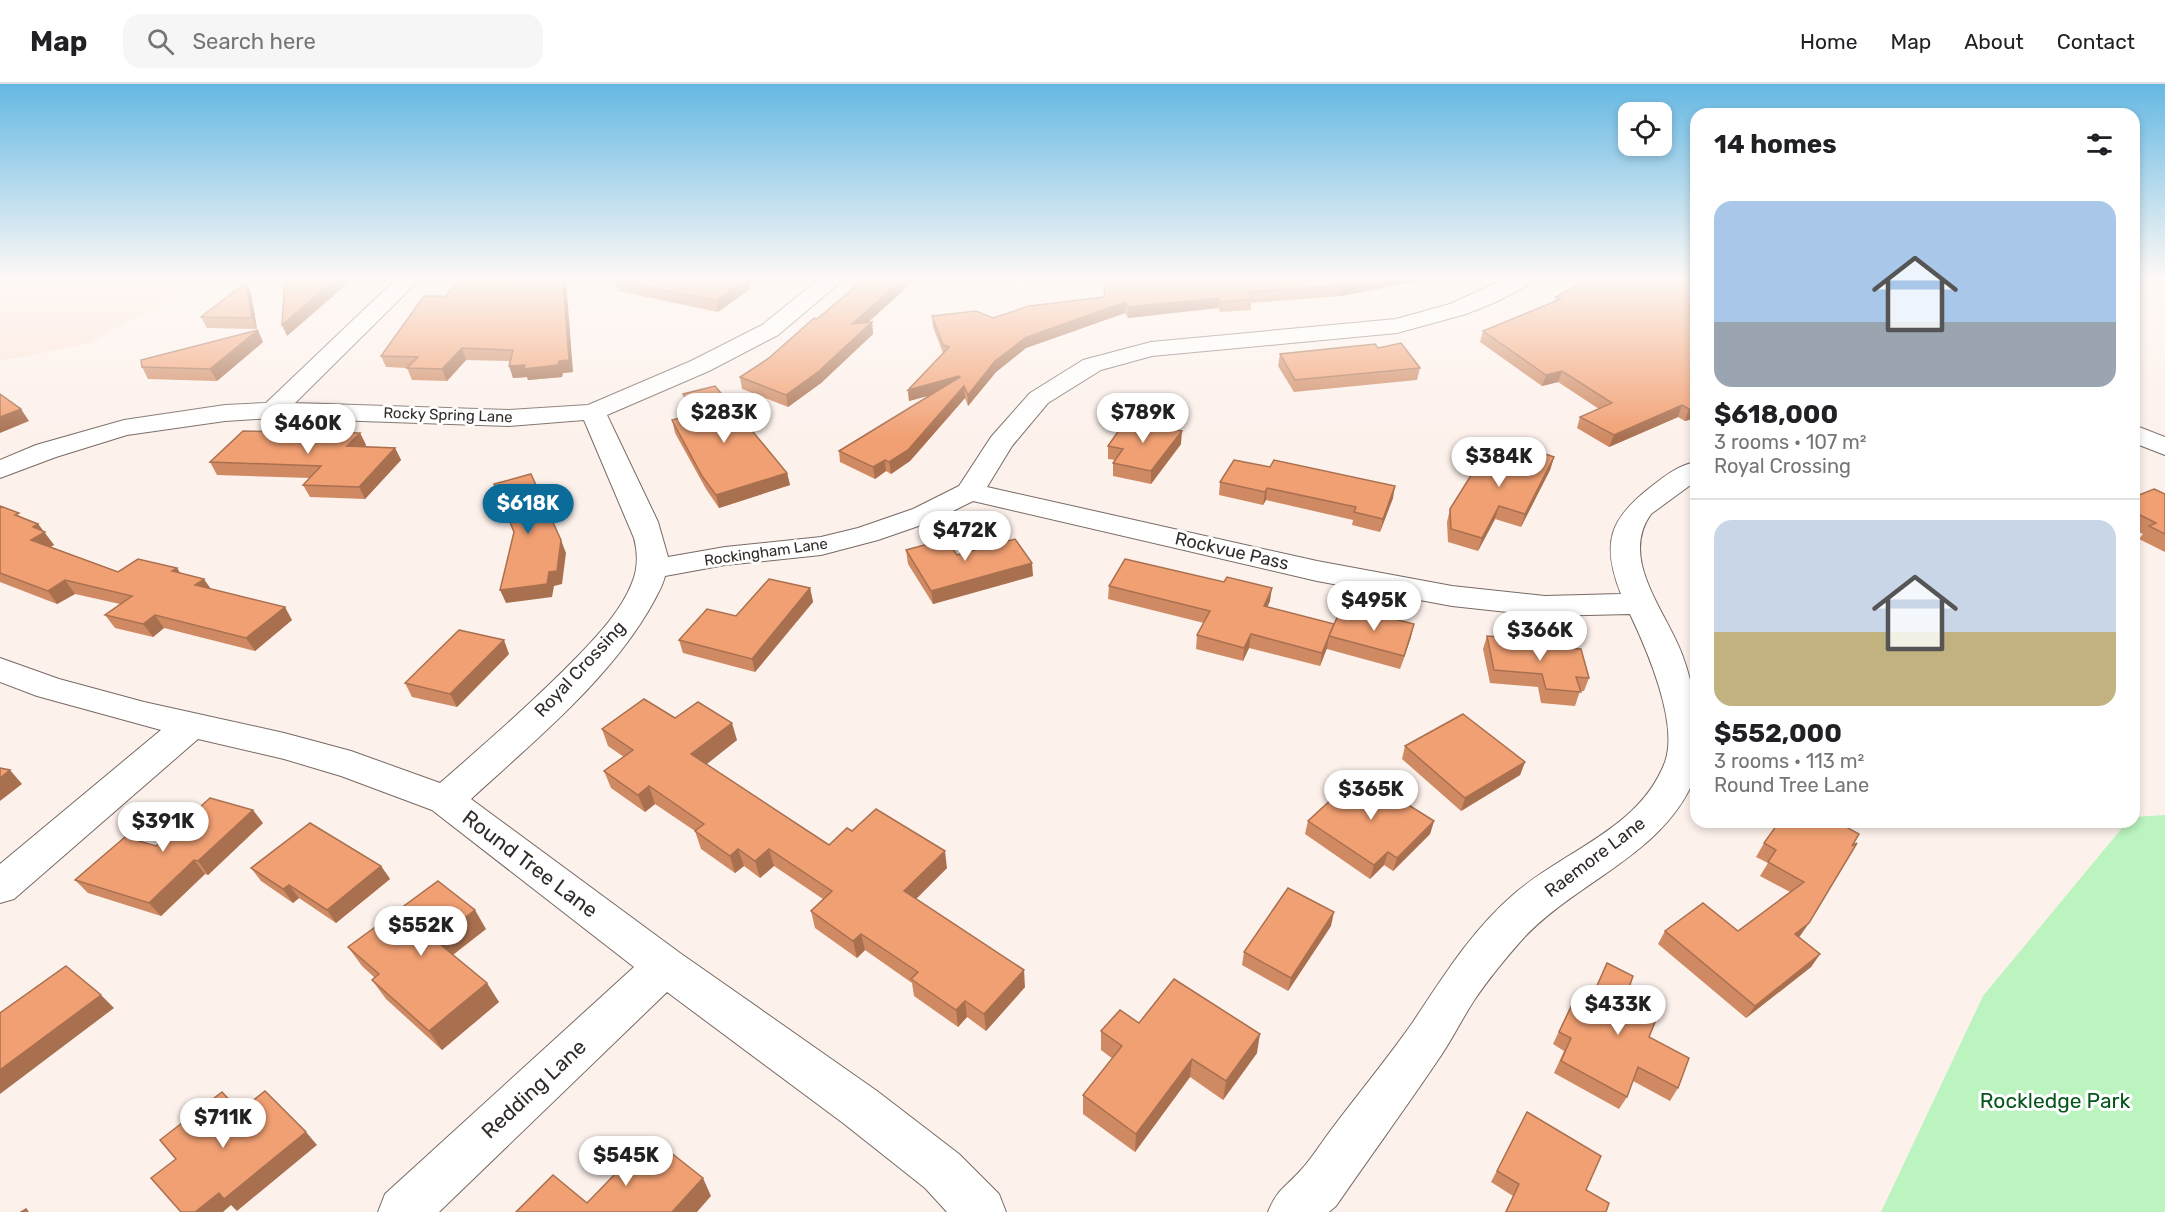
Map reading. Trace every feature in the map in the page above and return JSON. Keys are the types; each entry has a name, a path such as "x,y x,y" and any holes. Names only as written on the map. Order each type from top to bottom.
{"street":[{"path":"273,410 353,333"},
{"name":"Rocky Spring Lane","path":"0,470 46,451 124,428 163,420 273,410 475,418 593,412 699,366 765,333"},
{"path":"970,492 1000,443 1019,419 1040,398 1092,365 1152,349 1326,333"},
{"name":"Royal Crossing","path":"446,800 541,712 616,635 641,599 653,569 648,534 593,412"},
{"path":"2140,436 2165,447"},
{"name":"Raemore Lane","path":"1293,1212 1318,1188 1428,1037 1460,985 1504,931 1529,905 1626,838 1655,810 1672,787 1684,759 1685,723 1666,654 1630,577 1625,551 1626,536 1633,519 1641,508 1660,492 1690,474"},
{"name":"Rockingham Lane","path":"653,569 725,556 790,551 868,534 923,515 970,492"},
{"name":"Rockvue Pass","path":"970,492 1317,571 1452,596 1545,606 1641,604"},
{"name":"Round Tree Lane","path":"0,669 49,688 144,714 351,765 446,800 665,966 860,1107 942,1171 981,1212"},
{"path":"0,887 192,724"},
{"name":"Redding Lane","path":"403,1212 665,966"}],"shaded area":[{"path":"0,333 108,333 86,344 0,361"}],"green space":[{"name":"Rockledge Park","path":"2165,815 2165,1212 1881,1212 1983,996 2122,828 2140,828 2140,817"}],"building":[{"path":"255,333 210,369 142,367 141,360"},
{"path":"398,333 567,333 569,360 559,361 558,365 524,369 525,365 509,366 513,350 462,348 442,369 407,368 418,357 381,356"},
{"path":"798,333 860,333 819,371 786,395 740,377 769,358"},
{"path":"938,333 1040,333 1025,338 995,361 968,395 964,386 908,450 889,462 885,460 873,467 839,451 960,377 908,390 949,347 943,345"},
{"path":"1485,333 1690,333 1690,409 1682,405 1614,435 1580,417 1612,403 1562,371 1546,375"},
{"path":"1401,343 1420,368 1295,380 1280,354 1375,344 1378,348"},
{"path":"715,386 787,473 716,495 702,476 672,420 696,414 683,394"},
{"path":"0,394 21,409 0,417"},
{"path":"1126,420 1182,431 1151,471 1113,463 1123,449 1108,446"},
{"path":"243,431 360,433 347,446 395,448 359,487 303,485 321,466 210,462"},
{"path":"1501,444 1515,449 1519,445 1554,457 1525,514 1499,506 1482,538 1451,529 1450,509 1475,469"},
{"path":"1234,460 1270,467 1274,460 1395,486 1383,519 1354,512 1356,507 1267,488 1265,492 1220,482"},
{"path":"531,474 561,540 557,571 549,572 547,584 500,590 514,532 494,484"},
{"path":"2154,489 2165,494 2165,534 2149,526 2156,523 2140,515 2140,495"},
{"path":"0,506 19,513 15,515 38,524 33,527 45,532 31,540 118,572 138,559 177,568 172,571 204,579 195,585 285,607 246,638 155,615 143,624 105,615 132,596 65,580 48,591 0,573"},
{"path":"946,539 957,555 1015,539 1032,563 931,591 906,550"},
{"path":"1125,559 1224,582 1227,577 1272,588 1264,606 1334,624 1322,653 1251,634 1244,648 1197,635 1210,611 1109,586"},
{"path":"769,579 810,588 752,659 679,640 707,609 736,616"},
{"path":"1363,611 1414,624 1404,656 1329,636 1339,613 1360,618"},
{"path":"459,630 504,640 450,694 405,683"},
{"path":"1487,636 1520,639 1522,645 1581,649 1589,678 1576,677 1581,692 1546,689 1542,674 1494,670"},
{"path":"644,699 675,718 698,702 732,723 691,754 829,845 847,828 852,831 876,809 945,851 904,891 1024,970 984,1014 965,1001 956,1010 911,979 918,972 861,934 853,941 811,911 832,891 769,849 755,861 738,849 730,856 695,831 704,824 649,786 638,795 604,771 633,750 602,729"},
{"path":"1463,714 1525,762 1465,798 1405,746"},
{"path":"0,768 10,770 0,778"},
{"path":"1359,774 1434,821 1397,858 1388,852 1374,865 1308,821"},
{"path":"210,798 253,810 198,861 194,860 149,903 75,880 125,837 156,846"},
{"path":"310,823 381,866 327,910 289,885 283,889 251,868"},
{"path":"1775,828 1848,828 1859,834 1852,846 1857,843 1809,923 1795,934 1820,954 1755,1006 1665,931 1703,903 1738,931 1804,882 1768,862 1776,850 1764,843"},
{"path":"438,881 475,910 435,940 487,983 429,1031 372,980 379,974 348,947"},
{"path":"1288,888 1334,912 1291,978 1244,952"},
{"path":"1607,963 1633,976 1628,990 1661,1007 1649,1037 1689,1058 1678,1088 1638,1067 1627,1097 1561,1061 1571,1038 1559,1032 1579,990 1592,997"},
{"path":"66,966 101,995 0,1070 0,1013"},
{"path":"1174,979 1260,1034 1226,1081 1192,1059 1136,1134 1083,1095 1122,1046 1101,1031 1120,1010 1139,1023"},
{"path":"265,1091 306,1132 224,1199 219,1193 195,1212 181,1212 151,1178 176,1159 160,1140 222,1092 240,1111"},
{"path":"1527,1112 1601,1156 1586,1190 1609,1203 1606,1212 1506,1212 1519,1184 1497,1171"},
{"path":"651,1137 703,1178 672,1212 516,1212 553,1175 587,1203"}]}
